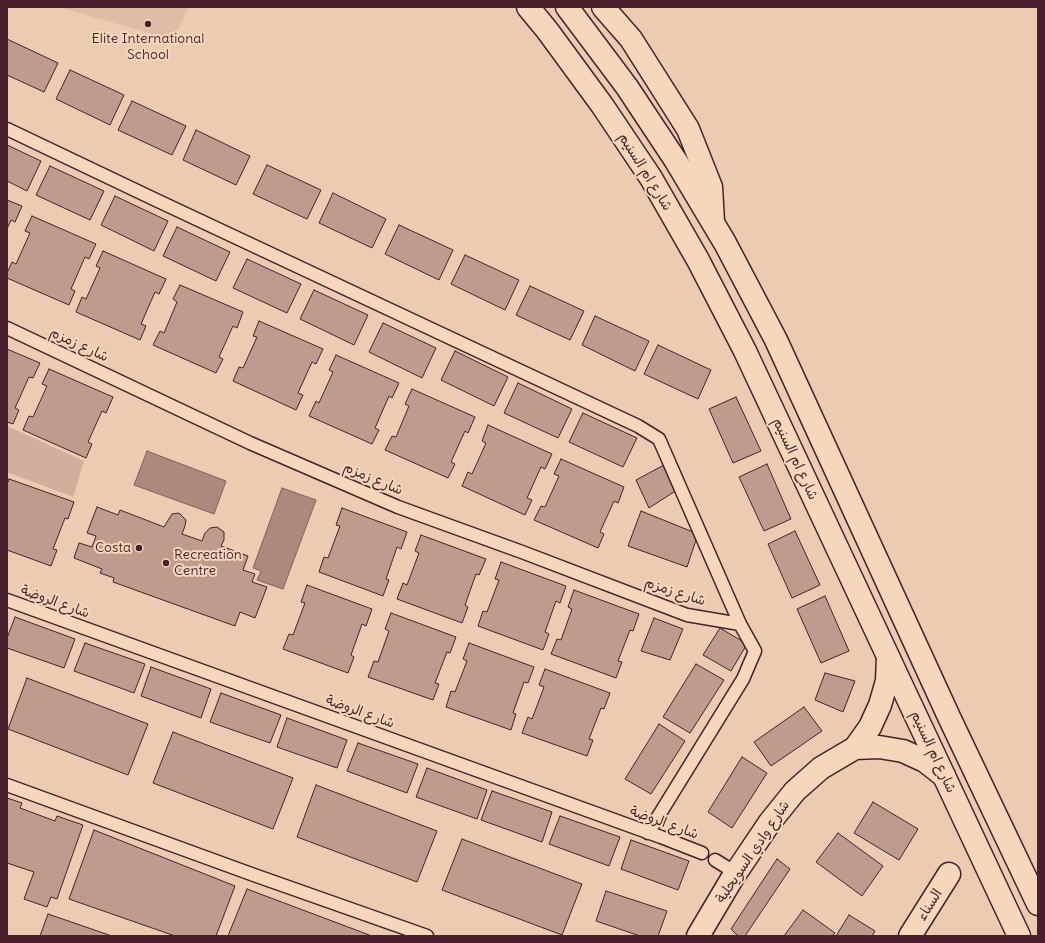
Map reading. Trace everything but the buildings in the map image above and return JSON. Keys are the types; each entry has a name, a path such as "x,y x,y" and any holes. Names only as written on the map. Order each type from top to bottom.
{"main road":[{"name":"شارع ام السنيم","path":"528,7 602,104 651,178 698,260 745,351 1019,936"},
{"name":"شارع ام السنيم","path":"567,7 627,87 676,161 725,242 776,340 949,717 1038,904"},
{"path":"604,7 631,39 688,129 711,187 713,222"},
{"name":"شارع وادي السويحلية","path":"698,936 736,873 770,822 795,791 821,768 855,748 870,727 880,705 887,681 888,657"},
{"name":"شارع وادي السويحلية","path":"855,748 879,746 903,751 925,761 944,776"},
{"name":"السناء","path":"910,936 950,874"}],"lane":[{"path":"7,129 638,426 659,439 740,624 755,650 743,679 648,833"},
{"name":"شارع زمزم","path":"7,328 250,443 398,507 688,615 740,624"},
{"name":"شارع الروضة","path":"7,600 702,853"},
{"path":"7,785 427,936"},
{"path":"714,860 736,873"}],"shaded area":[{"name":"Elite International School","path":"59,7 189,7 173,40"},
{"path":"7,426 84,461 73,497 7,472"},
{"path":"147,451 226,481 214,514 134,485"},
{"path":"282,488 316,500 283,589 257,580 261,571 253,568"}],"place":[{"name":"Elite International School","path":"148,24"},
{"name":"Costa","path":"139,548"},
{"name":"Recreation Centre","path":"166,563"}]}
